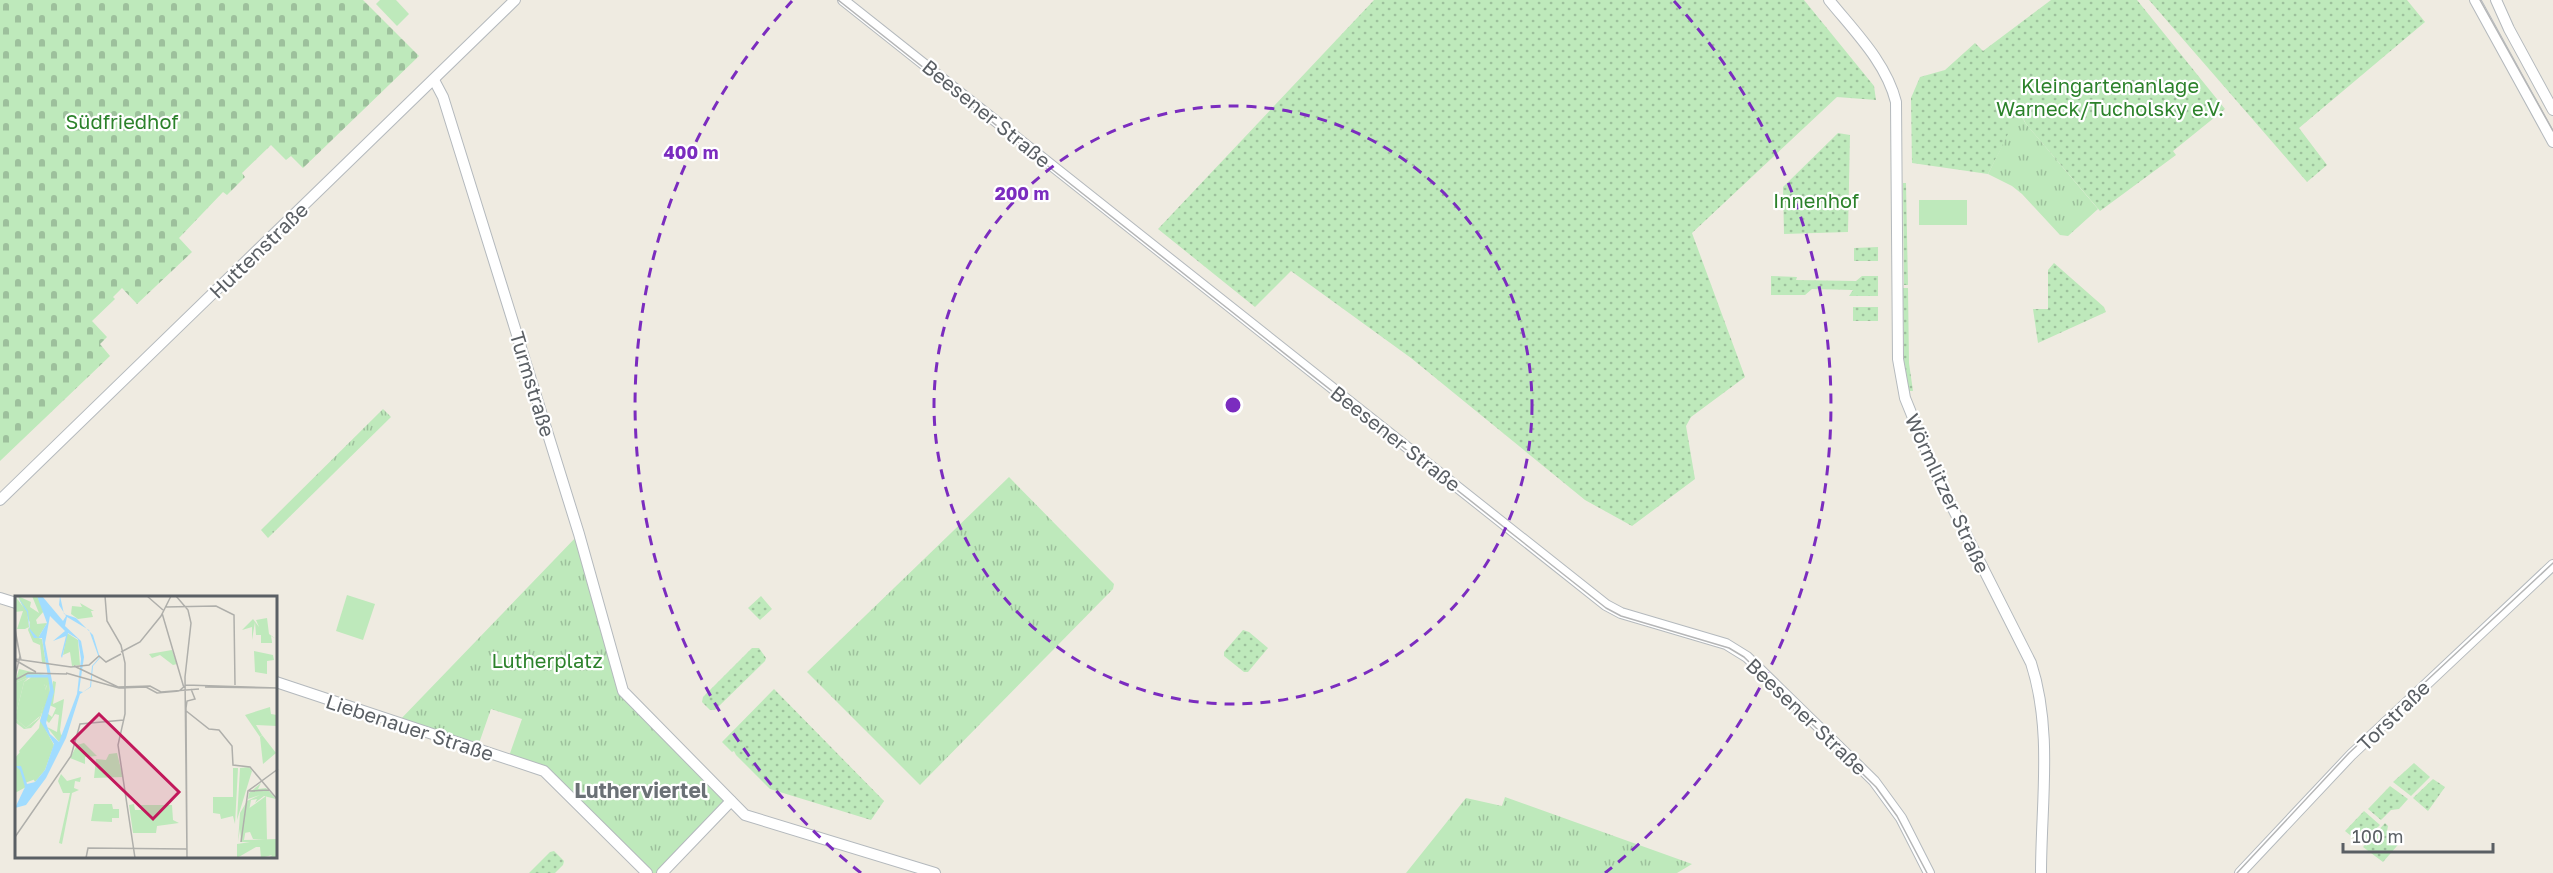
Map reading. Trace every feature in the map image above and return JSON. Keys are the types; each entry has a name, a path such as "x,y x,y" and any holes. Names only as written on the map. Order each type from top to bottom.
{"street":[{"name":"Huttenstraße","path":"0,500 515,0"},
{"name":"Beesener Straße","path":"843,0 1606,606 1621,613 1726,644 1747,657 1874,781 1901,818 1929,873"},
{"name":"Wörmlitzer Straße","path":"1829,0 1876,60 1890,82 1896,102 1898,359 1901,382 1937,477 2031,663 2041,699 2043,741 2041,873"},
{"path":"2475,0 2553,142"},
{"path":"2496,0 2514,40 2553,110"},
{"name":"Turmstraße","path":"434,80 443,97 536,391 623,691 731,801"},
{"name":"Torstraße","path":"2240,873 2351,755 2553,565"},
{"path":"0,598 15,603"},
{"name":"Liebenauer Straße","path":"278,683 544,771 647,873"},
{"path":"662,873 731,801 746,815 762,822 935,873"}],"green space":[{"name":"Südfriedhof","path":"0,0 363,0 419,56 303,168 291,156 286,160 271,145 242,173 245,177 227,195 223,192 179,238 192,252 137,304 122,288 113,297 115,299 92,321 107,337 100,344 110,356 0,461"},
{"path":"380,0 396,0 409,14 397,26 376,4"},
{"path":"1374,0 1804,0 1874,86 1876,100 1837,97 1692,233 1745,377 1691,417 1686,426 1695,479 1632,526 1585,500 1411,358 1291,271 1255,307 1158,229"},
{"name":"Kleingartenanlage Warneck/Tucholsky e.V.","path":"2051,0 2137,0 2225,109 2173,151 2176,155 2100,211 2026,124 2020,112 1988,174 1912,163 1911,98 1920,77 1945,70 1975,43 1983,51"},
{"path":"2149,0 2407,0 2425,22 2299,128 2327,165 2307,182"},
{"path":"2019,112 2026,124 2098,209 2068,236 2060,235 2012,186 1988,174"},
{"name":"Innenhof","path":"1838,133 1850,135 1848,232 1784,234 1783,187"},
{"path":"1903,183 1906,183 1908,285 1904,285"},
{"path":"1919,200 1967,200 1967,225 1919,225"},
{"path":"1878,247 1878,261 1854,261 1854,248"},
{"path":"2054,263 2104,307 2106,312 2038,343 2033,309 2048,309 2048,270"},
{"path":"1771,276 1797,277 1796,280 1856,281 1862,276 1878,276 1878,296 1849,296 1853,290 1812,289 1805,295 1771,295"},
{"path":"1903,288 1908,288 1909,363 1913,391 1909,391 1904,363"},
{"path":"1853,307 1878,307 1878,321 1853,321"},
{"path":"383,409 391,417 268,538 261,530"},
{"path":"1009,477 1114,584 1113,589 920,785 807,672"},
{"name":"Lutherplatz","path":"579,534 623,691 731,801 662,873 647,873 544,771 508,759 522,719 491,709 477,749 397,723"},
{"path":"347,595 375,604 363,640 336,631"},
{"path":"761,596 772,609 760,620 748,608"},
{"path":"1243,630 1249,632 1268,648 1248,672 1244,672 1224,656 1224,652"},
{"path":"752,648 759,648 766,658 765,661 715,710 710,710 702,702 703,697"},
{"path":"774,689 884,801 871,820 770,789 734,751 732,752 722,742"},
{"path":"2414,763 2430,777 2411,796 2393,782"},
{"path":"2433,779 2445,787 2428,811 2413,798"},
{"path":"2390,786 2408,799 2399,809 2391,810 2381,820 2368,809"},
{"path":"1505,797 1692,864 1677,873 1406,873 1466,798 1502,806"},
{"path":"2364,811 2380,825 2361,844 2345,831"},
{"path":"2385,823 2388,826 2389,835 2403,839 2383,862 2363,847"},
{"path":"554,851 564,861 555,873 529,873 550,852"}],"tram line":[{"path":"838,0 1606,608 1621,616 1729,648 1744,657 1876,787 1897,816 1927,873"},
{"path":"2480,0 2553,131"},
{"path":"2237,873 2349,753 2553,563"}],"district":[{"name":"Lutherviertel","path":"641,790"}]}
